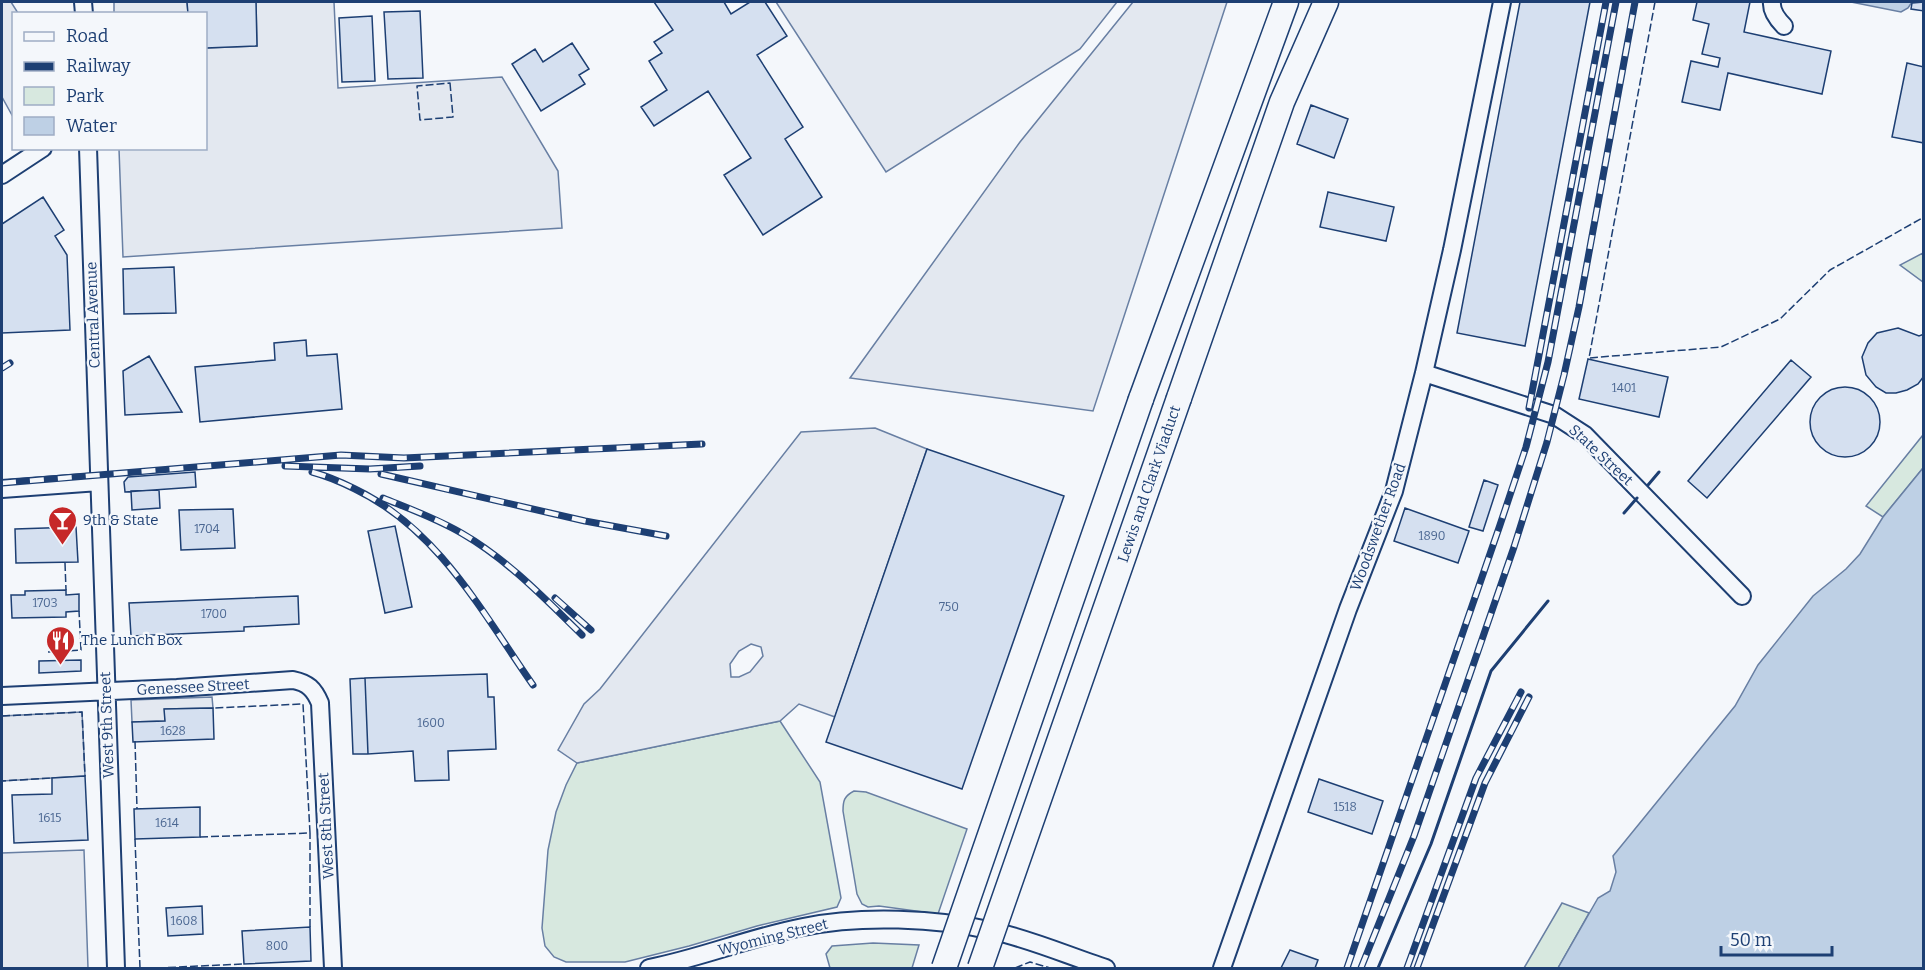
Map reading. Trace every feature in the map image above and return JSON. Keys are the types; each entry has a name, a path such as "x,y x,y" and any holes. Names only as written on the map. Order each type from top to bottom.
{"highway":[{"path":"944,969 1141,399 1286,2"},
{"name":"Lewis and Clark Viaduct","path":"980,969 1282,102 1326,2"}],"street":[{"name":"Woodswether Road","path":"1222,969 1348,609 1394,490 1452,250 1502,2"},
{"path":"1772,2 1777,18 1784,26"},
{"path":"2,175 40,150"},
{"name":"Central Avenue","path":"87,150 99,482"},
{"name":"State Street","path":"1424,373 1554,415 1570,424 1585,435 1742,596"},
{"path":"2,489 99,482"},
{"name":"West 9th Street","path":"99,482 116,969"},
{"name":"Genessee Street","path":"2,696 293,680 311,687"},
{"name":"West 8th Street","path":"311,687 315,690 320,703 333,969"},
{"name":"Wyoming Street","path":"649,969 792,929 839,921 942,922 996,931 1106,969"}],"green space":[{"path":"1923,253 1923,282 1900,265"},
{"path":"1923,435 1923,468 1883,517 1866,506"},
{"path":"780,721 820,782 841,898 837,907 625,962 566,962 554,957 545,946 542,928 548,850 556,812 577,763"},
{"path":"854,791 866,792 967,829 938,914 879,906 868,907 862,904 857,894 843,811 845,799"},
{"path":"1562,903 1589,913 1558,968 1524,968"},
{"path":"873,943 919,945 912,968 830,968 826,954 832,946"}],"shaded area":[{"path":"2,2 11,2 17,12 12,12 12,115 2,97"},
{"path":"114,2 187,2 188,12 114,12"},
{"path":"256,2 334,2 338,88 502,77 558,171 562,228 123,257 119,150 207,150 207,48 257,46"},
{"path":"776,2 1117,2 1080,49 886,172"},
{"path":"1133,2 1227,2 1093,411 850,378 1020,142"},
{"path":"875,428 927,449 835,717 799,704 780,721 577,763 558,750 584,704 600,689 801,432","holes":["751,644 761,647 763,656 750,672 739,677 731,677 730,664 739,651"]},
{"path":"212,697 213,708 165,709 165,721 132,722 131,700"},
{"path":"82,712 85,776 2,781 2,716"},
{"path":"84,850 88,968 2,968 2,853"}],"water":[{"path":"1851,2 1912,2 1901,12"},
{"path":"1923,468 1923,968 1558,968 1598,898 1610,891 1616,872 1613,856 1735,706 1758,665 1813,596 1846,569 1860,554 1883,517"}],"building":[{"path":"187,2 256,2 257,46 207,48 207,12 188,12"},
{"path":"654,2 724,2 731,14 750,2 765,2 787,36 757,55 803,127 785,139 822,197 763,235 724,175 751,158 708,91 654,126 641,107 667,90 649,61 662,53 654,42 673,30"},
{"path":"1520,2 1590,2 1525,346 1457,333"},
{"path":"1697,2 1750,2 1744,32 1831,51 1822,94 1728,73 1720,110 1682,102 1691,61 1718,67 1720,58 1702,54 1709,24 1693,20"},
{"path":"1924,2 1924,11 1911,9 1912,3"},
{"path":"420,11 423,78 388,79 384,12"},
{"path":"372,16 375,81 342,82 339,18"},
{"path":"572,43 589,69 579,75 585,84 541,111 512,64 535,49 543,62"},
{"path":"1907,63 1924,67 1924,143 1892,137"},
{"path":"1311,105 1348,119 1334,158 1297,144"},
{"path":"1328,192 1394,207 1386,241 1320,227"},
{"path":"43,197 64,230 55,236 67,255 70,330 2,333 2,224"},
{"path":"174,267 176,313 124,314 123,269"},
{"path":"1898,328 1919,336 1924,334 1924,376 1918,384 1907,390 1886,393 1876,387 1866,375 1862,357 1868,343 1877,333"},
{"path":"306,340 307,356 337,354 342,409 200,422 195,367 275,360 274,343"},
{"path":"149,356 182,412 125,415 123,371"},
{"path":"1588,359 1668,377 1659,417 1579,399"},
{"path":"1791,360 1811,377 1707,498 1688,481"},
{"path":"1845,387 1864,393 1874,403 1880,422 1874,441 1864,451 1845,457 1826,451 1816,441 1810,422 1816,403 1826,393"},
{"path":"927,449 1064,496 962,789 826,742"},
{"path":"195,472 196,487 125,492 124,482 128,477"},
{"path":"1484,480 1498,485 1483,531 1469,527"},
{"path":"159,490 160,508 132,510 131,491"},
{"path":"1405,508 1469,531 1458,563 1394,541"},
{"path":"233,509 235,548 181,550 179,510"},
{"path":"395,526 412,607 385,613 368,531"},
{"path":"76,527 78,562 16,563 15,529"},
{"path":"66,590 66,595 79,594 79,611 66,612 66,617 12,618 11,595 25,595 25,591"},
{"path":"298,596 299,624 244,627 244,631 131,636 129,603"},
{"name":"The Lunch Box","path":"81,660 81,671 39,673 39,661"},
{"path":"487,674 488,697 494,697 496,749 448,751 449,780 415,781 413,751 368,754 365,678"},
{"path":"365,678 368,754 353,754 350,679"},
{"path":"213,708 214,739 133,742 132,722 165,721 164,709"},
{"path":"85,776 88,840 14,843 12,795 52,794 52,778"},
{"path":"1319,779 1383,801 1372,834 1308,812"},
{"path":"200,807 200,837 135,839 134,809"},
{"path":"202,906 203,934 168,936 166,908"},
{"path":"310,927 311,961 244,964 242,931"},
{"path":"1290,950 1318,960 1315,968 1281,968"}],"railway":[{"path":"1529,408 1606,2"},
{"path":"1347,968 1526,447 1548,362 1616,2"},
{"path":"1361,968 1414,836 1514,547 1547,442 1579,307 1635,2"},
{"path":"2,368 10,363"},
{"path":"2,483 341,455 404,458 702,444"},
{"path":"285,466 370,469 420,466"},
{"path":"312,472 355,489 384,506 411,526 434,549 476,601 533,685"},
{"path":"381,474 585,521 666,536"},
{"path":"383,498 424,514 480,544 526,581 582,635"},
{"path":"555,598 591,630"},
{"path":"1407,968 1476,778 1521,692"},
{"path":"1417,968 1485,783 1529,697"}],"fence":[{"path":"1655,2 1589,358 1721,347 1780,319 1830,270 1924,217"},
{"path":"450,83 453,117 420,120 417,86 450,83"},
{"path":"65,563 66,590"},
{"path":"48,652 81,650 79,611"},
{"path":"200,837 310,833 303,704 213,708"},
{"path":"2,716 82,712 85,776"},
{"path":"135,741 137,809"},
{"path":"2,796 2,781 52,778"},
{"path":"310,833 310,927"},
{"path":"135,839 140,968"},
{"path":"1015,968 1030,962 1050,968"},
{"path":"157,968 244,964"}],"wall":[{"path":"1648,485 1659,472"},
{"path":"1624,513 1637,498"},
{"path":"1378,968 1431,844 1491,671 1548,601"}],"place":[{"name":"9th & State","path":"62,546"},
{"name":"The Lunch Box","path":"60,666"}]}
